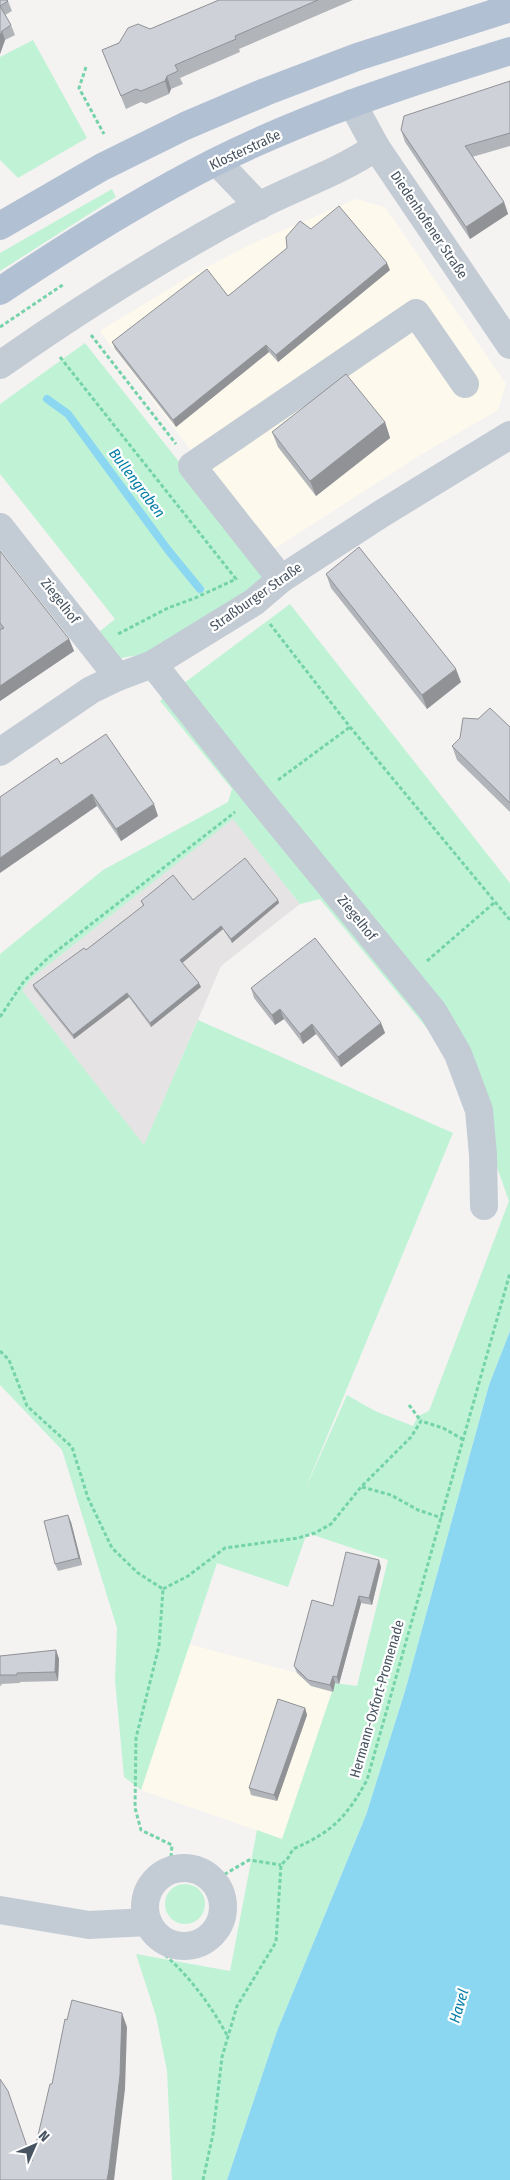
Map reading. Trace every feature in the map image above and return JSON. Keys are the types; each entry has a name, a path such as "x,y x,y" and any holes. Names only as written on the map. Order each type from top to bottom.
{"main road":[{"path":"0,226 102,167 185,126 357,57 510,8"},
{"name":"Klosterstraße","path":"0,291 91,231 217,162 352,103 510,51"}],"street":[{"name":"Diedenhofener Straße","path":"352,103 376,147 510,345"},
{"path":"0,365 160,260 259,206 359,159 376,147"},
{"path":"217,162 259,206"},
{"path":"281,579 192,466 416,313 465,384"},
{"name":"Straßburger Straße","path":"0,752 91,690 118,677 153,664 254,602 281,579 510,435"},
{"name":"Ziegelhof","path":"0,526 118,677"},
{"name":"Ziegelhof","path":"153,664 256,796 434,1011 458,1054 479,1110 483,1155 484,1206"},
{"path":"182,1868 204,1873 213,1881 220,1892 223,1905 221,1919 215,1931 205,1940 192,1945 179,1946 166,1941 155,1933 148,1922 145,1910 146,1897 155,1881 170,1870 182,1868"},
{"path":"0,1910 89,1925 148,1922"}],"path":[{"path":"86,67 80,88 104,134"},
{"path":"0,327 72,279"},
{"path":"91,334 192,466"},
{"path":"58,355 236,580 168,608 114,636"},
{"path":"265,617 350,727 510,920"},
{"path":"0,1017 24,981 49,957 256,796 350,727"},
{"path":"406,979 495,902"},
{"name":"Hermann-Oxfort-Promenade","path":"281,1865 293,1849 335,1826 353,1805 367,1780 510,1273"},
{"path":"0,1351 9,1360 27,1406 72,1447 88,1498 112,1548 138,1573 164,1588"},
{"path":"409,1405 421,1421 443,1428 464,1440"},
{"path":"164,1588 188,1576 225,1548 298,1538 315,1534 331,1524 361,1487 411,1436 421,1421"},
{"path":"361,1487 391,1495 418,1510 442,1518"},
{"path":"164,1588 159,1646 136,1738 135,1808 141,1830 172,1845 170,1870"},
{"path":"203,2180 213,2134 222,2057 237,2006 276,1942 281,1865 249,1860 213,1881"},
{"path":"165,1955 196,1987 218,2018 228,2037"}],"shaded area":[{"path":"356,199 385,207 506,384 498,410 422,454 269,552 100,331 190,276 251,244"},
{"path":"233,818 300,904 221,966 144,1146 22,990 33,977"},
{"path":"188,1644 335,1683 282,1839 141,1790"}],"green space":[{"path":"33,40 87,138 18,178 0,160 0,57"},
{"path":"112,189 116,197 0,271 0,253"},
{"path":"85,343 260,564 264,580 156,652 121,658 99,632 115,619 0,474 0,404"},
{"path":"290,604 510,883 510,1331 489,1385 405,1691 366,1815 277,2031 227,2180 172,2180 167,2071 156,2016 136,1954 230,1971 257,1830 282,1839 335,1683 357,1686 388,1560 307,1533 288,1587 217,1563 141,1790 124,1777 115,1680 117,1628 62,1450 0,1385 0,954 103,870 228,802 232,789 160,701","holes":["233,819 300,904 320,899 463,1072 509,1201 429,1411 418,1416 413,1426 375,1411 347,1395 304,1492 453,1133 198,1020 144,1145 22,990 33,977"]},
{"path":"185,1884 199,1890 205,1904 199,1918 185,1924 171,1918 165,1904 171,1890"}],"water":[{"name":"Havel","path":"510,1331 510,2180 227,2180 277,2031 366,1815 405,1691 489,1385"}],"building":[{"path":"0,0 7,0 8,1 0,6"},
{"path":"219,0 318,0 235,36 236,39 175,65 178,71 167,76 165,81 141,91 136,89 121,96 102,50 119,43 128,28 138,24 150,29"},
{"path":"0,6 11,25 2,31 0,36"},
{"path":"510,81 510,133 465,146 504,202 466,227 401,130 404,116"},
{"path":"339,206 387,263 276,355 266,345 173,420 112,342 207,269 228,296 287,248 286,237 300,221 311,229"},
{"path":"346,374 385,422 310,481 272,432"},
{"path":"359,547 456,669 422,695 326,574"},
{"path":"0,551 69,639 0,686 0,630 4,628 0,623"},
{"path":"490,708 510,727 510,803 452,746 460,738 463,718 478,719"},
{"path":"106,734 154,804 116,829 92,794 0,858 0,797 57,758 61,764"},
{"path":"245,858 278,900 231,939 221,926 180,960 199,983 150,1023 127,993 73,1035 33,985 84,948 86,950 144,905 141,901 173,875 193,900"},
{"path":"315,938 381,1023 338,1057 312,1024 300,1034 280,1009 272,1015 251,988"},
{"path":"68,1515 79,1558 55,1564 44,1521"},
{"path":"346,1552 379,1560 369,1598 359,1596 337,1677 333,1676 330,1685 308,1680 294,1666 312,1600 333,1606"},
{"path":"56,1650 55,1672 0,1675 0,1656"},
{"path":"278,1699 305,1708 274,1795 249,1788"},
{"path":"72,2000 122,2013 120,2075 107,2180 0,2180 0,2079 8,2091 32,2161 50,2084 52,2084 65,2019 67,2020"}],"waterway":[{"name":"Bullengraben","path":"47,399 68,414 168,550 200,589"}]}
